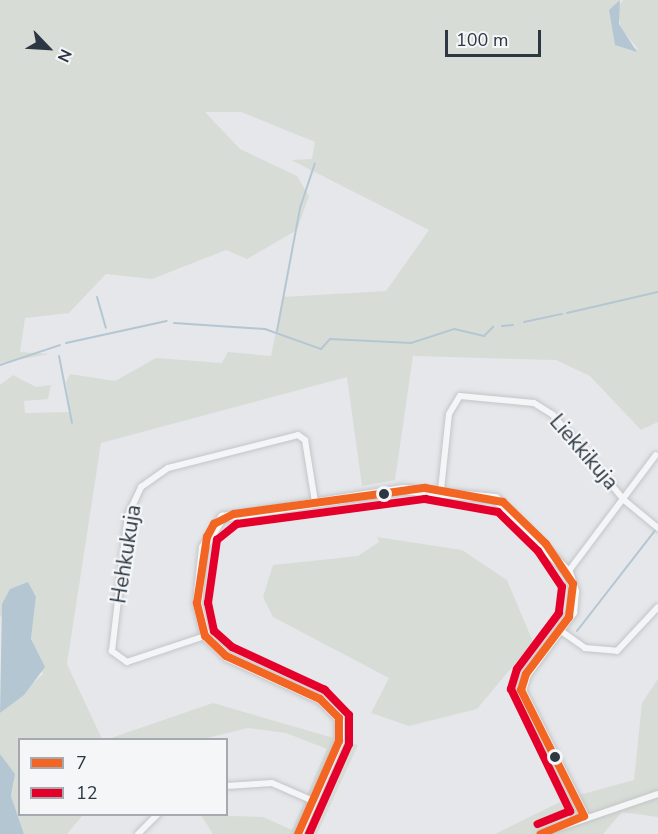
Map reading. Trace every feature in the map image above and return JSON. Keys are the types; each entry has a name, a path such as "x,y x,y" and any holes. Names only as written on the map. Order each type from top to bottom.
{"street":[{"name":"Liekkikuja","path":"441,490 449,414 460,396 544,406 624,500"},
{"name":"Hehkukuja","path":"205,636 127,662 112,651 128,514 141,486 168,468 298,435 305,440 315,502"},
{"path":"568,572 656,455"},
{"path":"298,834 339,741 337,713 320,699 226,656 205,636 197,593 203,548 214,524 234,514 403,489 441,490 503,502 568,572 574,605 561,631 526,674 521,690 584,816"},
{"path":"624,500 658,528"},
{"path":"561,631 585,648 616,651 658,607"},
{"path":"228,786 272,783 313,801"},
{"path":"541,834 584,816 658,794"},
{"path":"138,834 156,816"}],"shaded area":[{"path":"0,0 620,0 609,12 616,39 639,50 621,29 617,9 623,0 658,0 658,422 641,430 590,376 556,360 413,356 395,480 362,486 347,377 101,443 67,664 102,738 18,738 18,816 82,816 67,834 24,834 11,796 14,783 0,754 0,713 43,674 31,639 36,597 0,617 0,385 13,375 36,387 51,385 48,399 24,401 25,413 70,412 66,382 70,374 115,381 156,358 222,363 228,352 271,356 283,297 386,291 429,230 291,160 312,159 315,142 241,112 205,112 240,149 297,176 309,196 297,230 247,259 226,250 152,279 106,274 69,313 25,318 20,352 50,354 0,363"},
{"path":"377,537 462,550 507,580 533,642 477,709 409,726 371,713 389,678 273,617 263,597 273,565 358,556 379,542"},
{"path":"658,679 658,817 622,812 603,834 495,834 568,798 634,780 642,703"},
{"path":"213,703 358,745 317,834 213,834 202,816 263,817 292,830 327,749 286,733 248,728 207,738 111,738"}],"water":[{"path":"620,0 619,24 637,52 615,45 609,10"},
{"path":"28,582 36,597 31,639 45,667 24,695 0,713 2,604 10,589"},
{"path":"0,754 15,774 11,796 24,834 0,834"}],"waterway":[{"path":"277,331 300,208 315,163"},
{"path":"567,313 658,292"},
{"path":"97,297 106,328"},
{"path":"524,322 562,314"},
{"path":"66,343 167,321"},
{"path":"174,323 265,329 321,349 330,339 411,343 454,329 484,336 493,327"},
{"path":"502,326 513,325"},
{"path":"0,365 60,345"},
{"path":"59,356 72,423"},
{"path":"577,631 656,529"}],"transit line":[{"name":"7","path":"298,834 339,741 339,718 320,699 226,656 205,636 197,603 207,537 214,524 234,514 425,488 503,502 546,544 573,584 569,617 526,674 521,690 584,816 541,834"},
{"name":"12","path":"309,834 349,744 349,715 325,690 232,647 214,631 208,603 217,540 237,524 425,499 498,512 538,551 562,587 559,613 517,669 511,689 570,811 537,824"}]}
